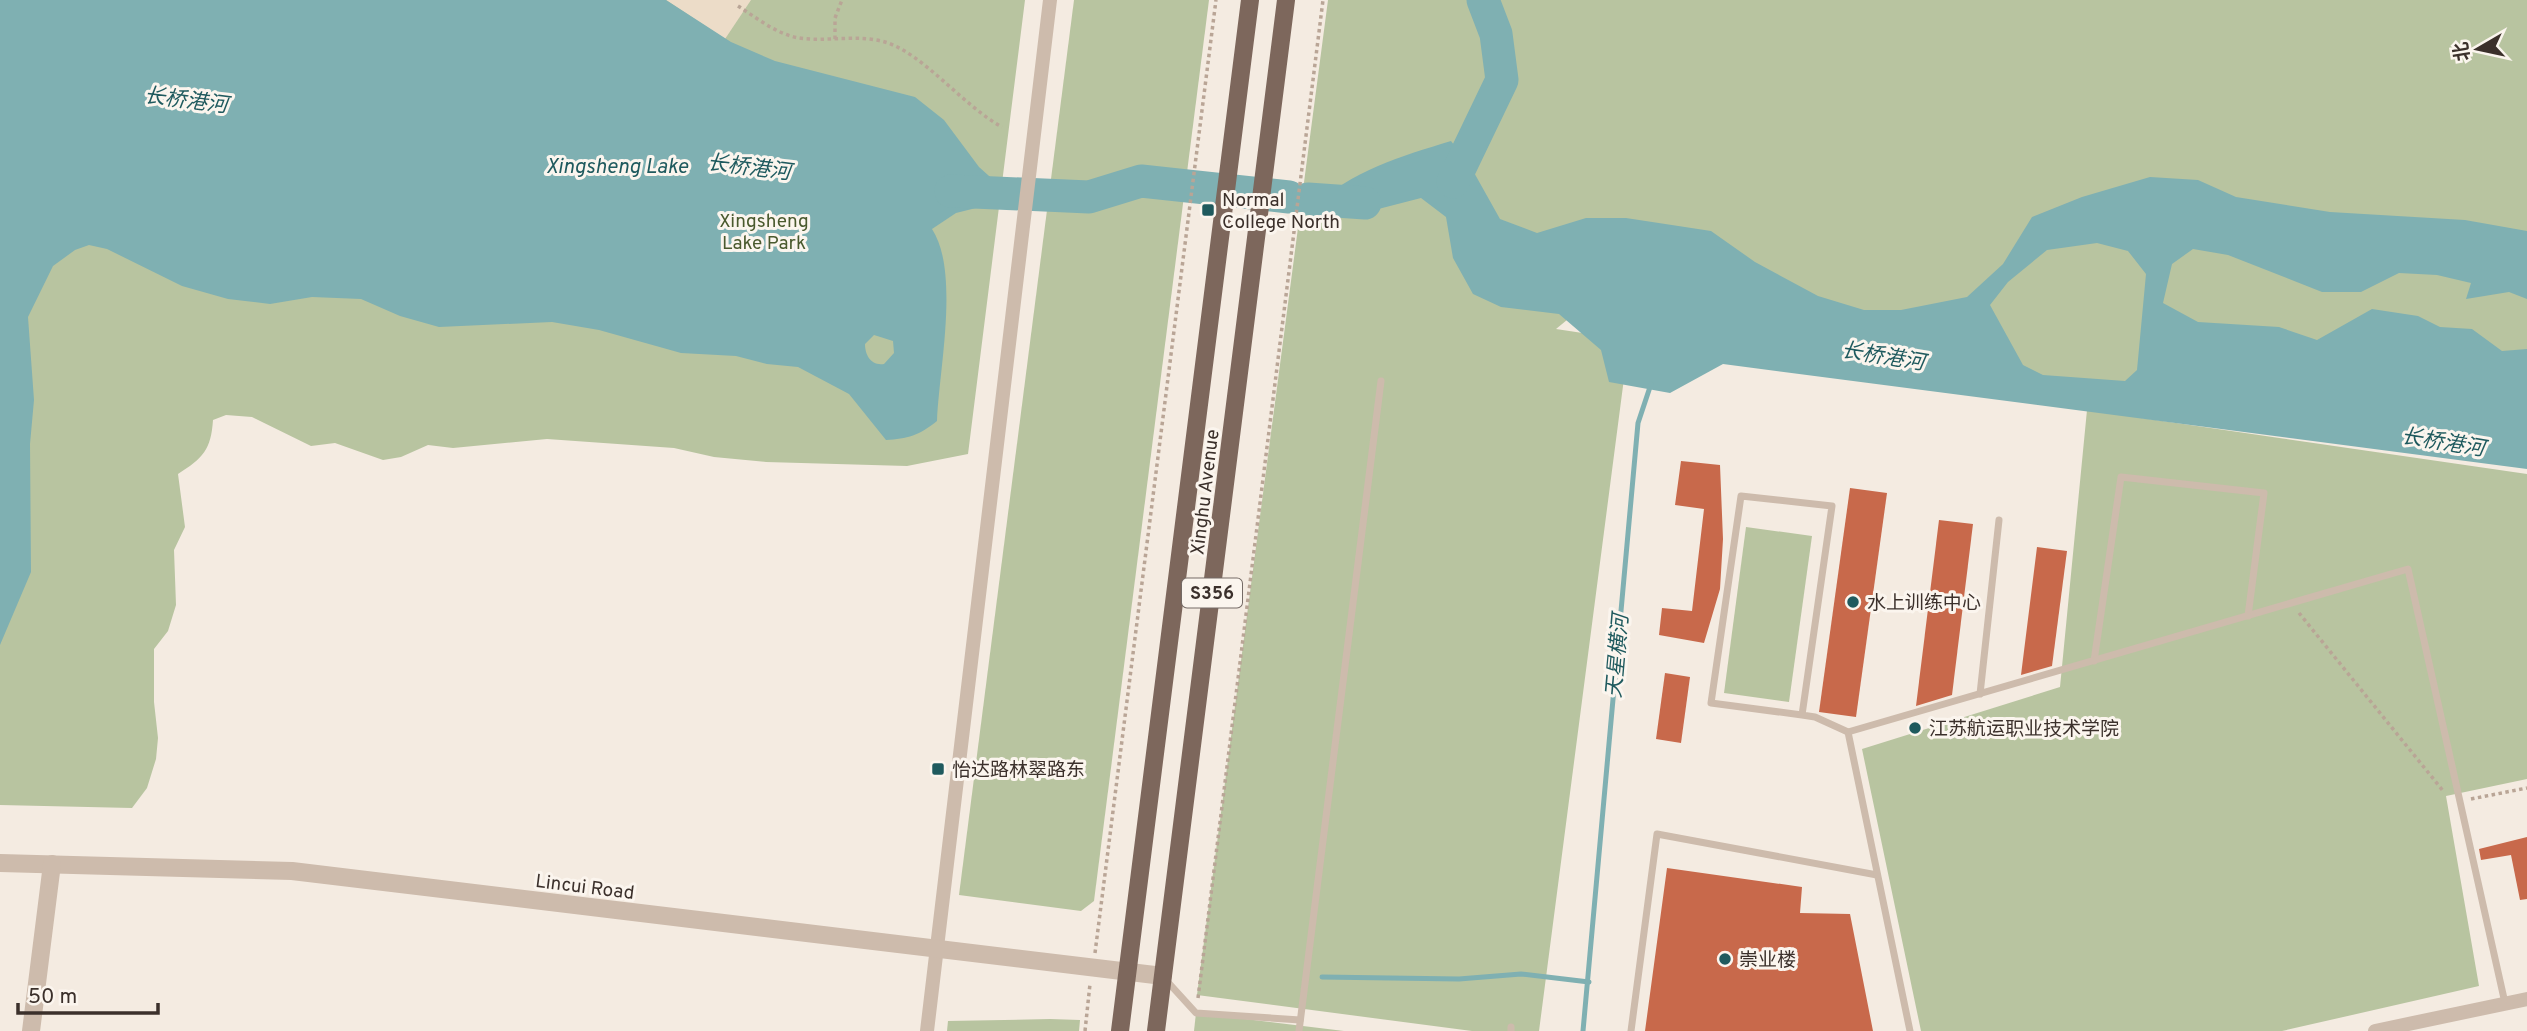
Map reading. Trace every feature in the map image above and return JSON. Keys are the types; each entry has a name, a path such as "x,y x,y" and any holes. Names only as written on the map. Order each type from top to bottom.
{"main road":[{"name":"Xinghu Avenue","path":"1120,1031 1250,0"},
{"name":"Xinghu Avenue","path":"1156,1031 1286,0"}],"street":[{"path":"927,1031 1051,0"},
{"name":"Lincui Road","path":"0,863 292,871 937,951 1163,976"},
{"path":"31,1031 52,864"},
{"path":"2375,1031 2527,999"}],"lane":[{"path":"1299,1031 1381,381"},
{"path":"2094,661 2122,477 2264,493 2248,616"},
{"path":"1801,715 1832,506 1741,496 1711,703 1815,717 1848,733 2408,569 2505,1003"},
{"path":"1980,694 1999,520"},
{"path":"1848,733 1910,1031"},
{"path":"1631,1031 1657,834 1877,875"},
{"path":"1163,976 1196,1013 1300,1020"}],"path":[{"path":"835,39 835,18 842,0"},
{"path":"1084,1031 1216,0"},
{"path":"1196,1013 1323,0"},
{"path":"738,6 776,30 799,38 885,42 908,54 980,115 1002,127"},
{"path":"2291,603 2453,803 2527,788"}],"green space":[{"name":"Xingsheng Lake Park","path":"0,0 1025,0 968,454 907,466 766,462 714,457 674,448 547,439 453,448 428,445 401,457 383,460 335,443 311,446 252,417 226,415 213,420 208,446 200,458 178,474 185,527 174,550 176,605 168,631 154,649 154,702 158,738 156,759 147,788 132,808 0,805"},
{"path":"1074,0 1209,0 1094,901 1081,911 959,895"},
{"path":"1328,0 2527,0 2527,454 2092,389 1618,278 1556,329 1629,340 1539,1031 1472,1031 1197,995"},
{"path":"2087,410 2527,474 2527,779 2446,796 2479,986 2282,1031 1921,1031 1862,749 2060,687"},
{"path":"1746,527 1812,536 1789,702 1724,693"},
{"path":"1196,1013 1344,1031 1194,1031"},
{"path":"1080,1020 1079,1031 947,1031 948,1021"}],"shaded area":[{"path":"666,0 751,0 725,39"}],"water":[{"name":"Xingsheng Lake","path":"0,0 666,0 731,42 775,61 915,97 944,120 979,167 998,184 996,203 956,213 932,229 940,247 945,270 946,295 937,421 919,433 886,440 849,394 798,367 767,364 736,356 681,353 599,330 552,322 439,327 400,316 361,299 312,297 270,304 228,299 182,286 107,249 89,245 75,250 53,266 28,317 34,400 30,444 31,572 0,645","holes":["874,335 893,341 894,353 884,364 870,359 865,344"]},
{"path":"1451,141 1472,169 1500,219 1537,233 1586,218 1626,218 1711,231 1755,262 1818,296 1864,310 1901,310 1967,297 2003,264 2032,217 2082,197 2150,177 2198,180 2236,197 2330,212 2465,220 2527,231 2527,299 2509,292 2466,299 2471,283 2437,275 2399,273 2361,292 2322,292 2228,255 2193,249 2172,264 2163,303 2198,322 2279,327 2317,340 2372,309 2418,316 2440,327 2472,329 2502,351 2527,349 2527,469 1723,364 1670,393 1609,382 1601,350 1559,314 1501,307 1473,294 1453,258 1446,217 1421,198 1359,214 1313,208 1360,174","holes":["2097,243 2128,251 2146,274 2137,370 2125,381 2043,375 2023,365 1990,305 2008,282 2047,250"]}],"building":[{"path":"1681,461 1720,465 1723,539 1720,589 1704,643 1659,635 1662,608 1692,611 1704,509 1675,505"},
{"name":"水上训练中心","path":"1850,488 1887,493 1856,717 1819,712"},
{"path":"1939,520 1973,524 1952,695 1916,706"},
{"path":"2037,547 2067,551 2052,666 2021,675"},
{"path":"1665,673 1690,677 1681,743 1656,739"},
{"path":"2527,837 2527,899 2520,900 2511,855 2481,860 2479,849"},
{"name":"崇业楼","path":"1667,868 1802,887 1800,913 1850,914 1873,1031 1645,1031"}],"waterway":[{"name":"天星横河","path":"1453,182 1502,80 1496,34 1483,0"},
{"name":"长桥港河","path":"951,191 1089,197 1141,181 1289,197"},
{"name":"长桥港河","path":"1308,199 1365,203"},
{"name":"天星横河","path":"1583,1031 1638,423 1651,384"},
{"path":"1322,977 1459,979 1521,974 1589,982"}],"place":[{"name":"Normal College North","path":"1208,210"},
{"name":"水上训练中心","path":"1853,602"},
{"name":"江苏航运职业技术学院","path":"1915,728"},
{"name":"怡达路林翠路东","path":"938,769"},
{"name":"崇业楼","path":"1725,959"}]}
